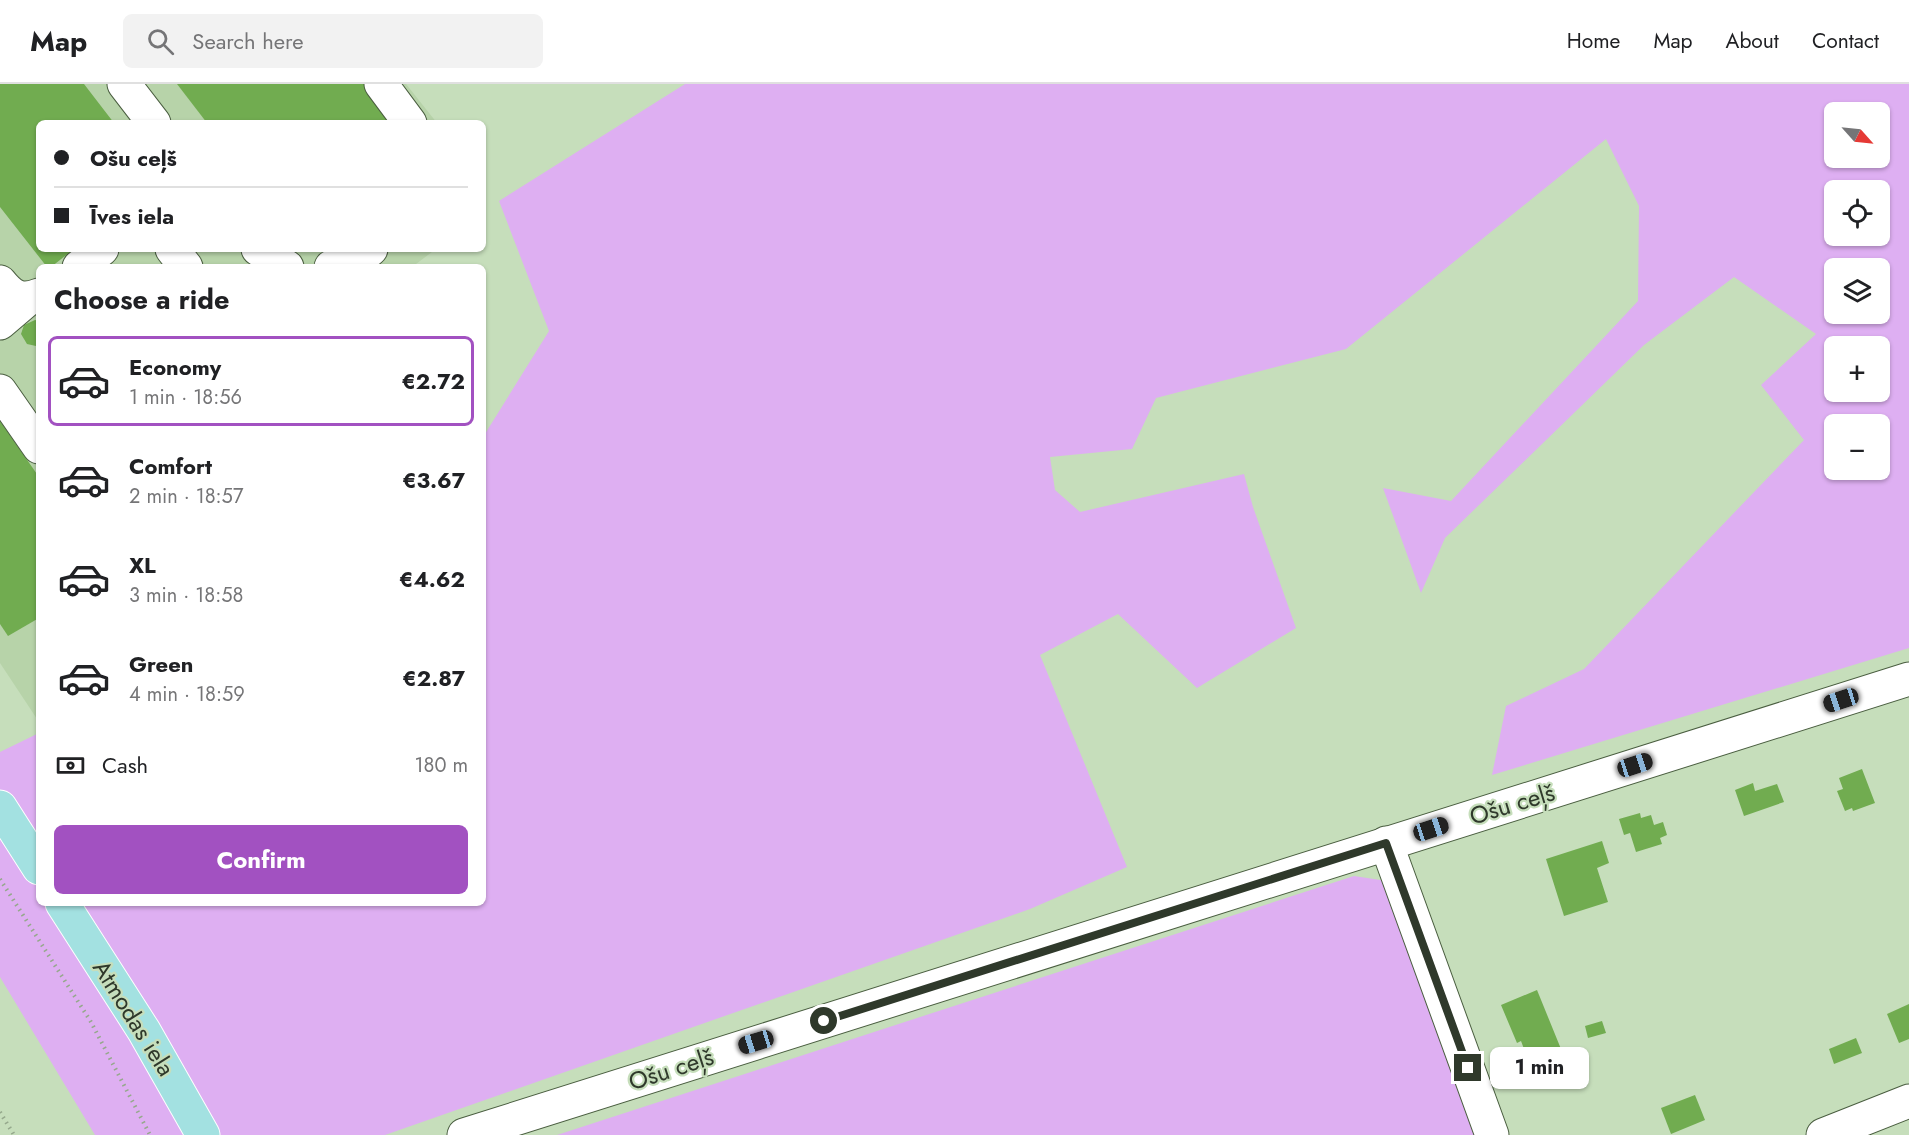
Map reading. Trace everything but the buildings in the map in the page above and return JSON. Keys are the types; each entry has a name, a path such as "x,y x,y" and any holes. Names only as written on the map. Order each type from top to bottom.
{"main road":[{"path":"0,807 36,863"},
{"name":"Atmodas iela","path":"64,906 144,1031 203,1135"}],"street":[{"path":"124,84 152,120"},
{"path":"381,84 408,120"},
{"path":"83,264 98,252"},
{"path":"174,252 184,264"},
{"path":"263,252 282,264"},
{"path":"340,264 361,257 367,252"},
{"path":"0,282 10,295 33,298"},
{"path":"0,323 33,298"},
{"path":"0,390 36,443"},
{"name":"Ošu ceļš","path":"464,1135 1909,679"},
{"path":"1386,843 1492,1135"},
{"path":"1822,1135 1909,1101"}],"path":[{"path":"0,879 91,1022 150,1135"},
{"path":"0,1112 15,1135"}],"shaded area":[{"path":"0,84 406,84 435,120 36,120 36,252 432,252 416,264 36,264 36,717 0,663"},
{"path":"685,84 1909,84 1909,648 1492,775 1506,706 1584,669 1804,440 1761,385 1816,334 1734,277 1644,345 1445,538 1421,593 1383,488 1451,501 1638,301 1639,206 1606,139 1346,349 1156,398 1132,449 1050,457 1055,490 1080,512 1244,474 1253,507 1296,628 1197,688 1118,614 1040,655 1127,867 1030,909 385,1135 95,1135 0,977 0,752 36,734 36,906 486,906 486,432 549,331 499,201"},
{"path":"1354,876 1387,881 1480,1135 557,1135"}],"route":[{"path":"824,1021 1386,843 1468,1068"}]}
